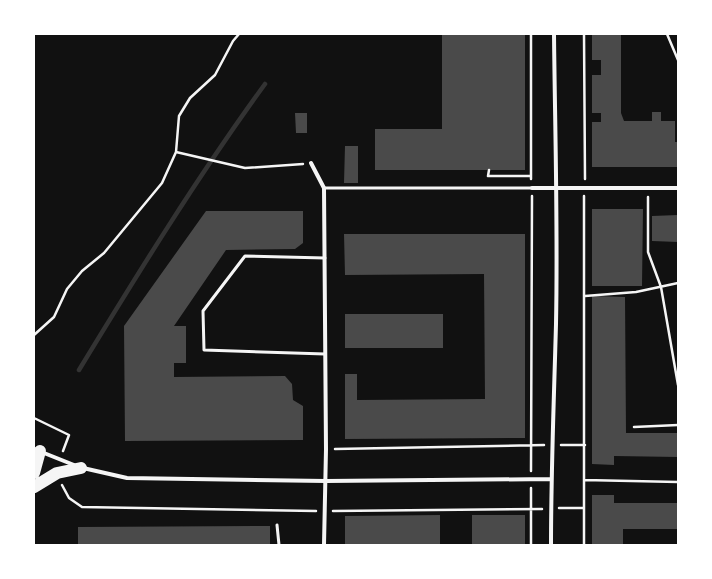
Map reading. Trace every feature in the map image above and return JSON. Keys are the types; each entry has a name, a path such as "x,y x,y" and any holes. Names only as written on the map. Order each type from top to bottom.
{"highway":[{"path":"34,472 37,450"},
{"path":"34,487 57,473 81,468"}],"street":[{"path":"551,545 551,445 556,324 557,188 554,34"},
{"path":"311,163 324,188 326,354 326,481 324,545"},
{"path":"532,188 678,188"},
{"path":"37,450 81,468 127,478 326,481 551,479"}],"lane":[{"path":"324,188 532,188"},
{"path":"324,258 245,256 202,311 204,350 326,354"},
{"path":"277,525 278,545"}],"path":[{"path":"34,335 54,317 67,289 82,270 104,253 162,183 176,152 179,116 190,98 215,75 232,41 239,34"},
{"path":"531,34 531,545"},
{"path":"584,34 584,545"},
{"path":"667,34 678,60"},
{"path":"176,152 245,168 311,163"},
{"path":"489,170 488,176 531,176"},
{"path":"648,189 648,252 661,287 678,385"},
{"path":"585,296 636,292 678,283"},
{"path":"673,353 678,352"},
{"path":"34,418 69,435 60,460"},
{"path":"634,427 678,425"},
{"path":"326,449 585,444"},
{"path":"57,473 69,498 82,507 324,511 584,508"},
{"path":"584,480 678,482"}],"building":[{"path":"442,34 525,34 525,170 375,170 375,129 442,129"},
{"path":"592,34 621,34 621,113 624,121 652,121 652,112 661,112 661,121 675,121 675,142 678,142 678,167 592,167 592,122 601,122 601,113 592,113 592,75 601,75 601,60 592,60"},
{"path":"295,113 307,113 307,133 296,133"},
{"path":"345,146 358,146 358,183 344,183"},
{"path":"592,209 643,209 642,286 592,286"},
{"path":"206,211 303,211 303,243 295,249 226,250 174,326 186,326 186,363 174,363 174,377 285,376 292,384 293,400 303,406 303,440 125,441 124,326"},
{"path":"678,215 678,242 652,241 652,216"},
{"path":"344,234 525,234 525,438 345,439 345,374 357,374 357,400 485,399 484,274 345,275"},
{"path":"592,296 625,297 626,433 678,433 678,457 614,456 614,465 592,464"},
{"path":"345,314 443,314 443,348 345,348"},
{"path":"592,495 614,495 614,503 678,503 678,529 623,529 623,545 592,545"},
{"path":"440,515 440,545 345,545 345,516"},
{"path":"472,515 525,515 525,545 472,545"},
{"path":"270,526 270,545 78,545 78,527"}],"waterway":[{"path":"79,370 192,189 265,84"}]}
